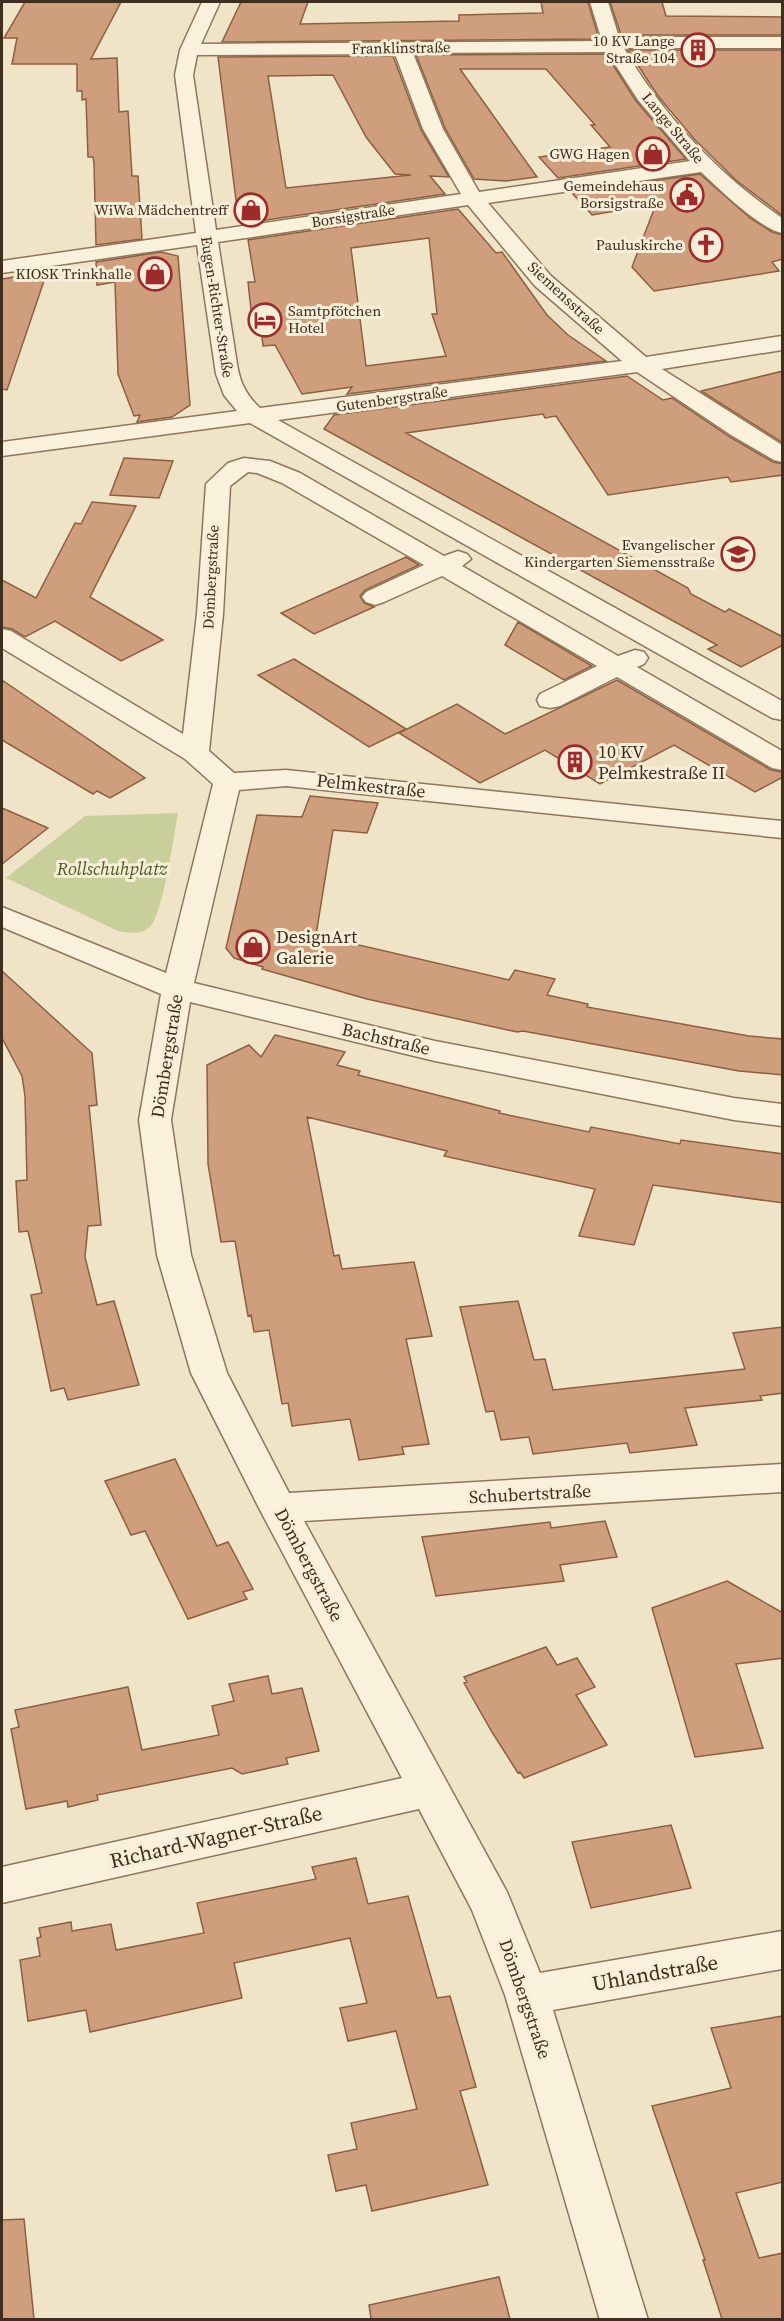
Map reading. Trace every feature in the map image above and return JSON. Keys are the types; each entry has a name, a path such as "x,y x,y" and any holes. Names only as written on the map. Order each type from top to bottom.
{"street":[{"name":"Eugen-Richter-Straße","path":"210,2 189,50 184,75 206,238 230,387 237,400 256,417 783,712"},
{"name":"Lange Straße","path":"599,2 612,44 651,103 704,165 783,227"},
{"name":"Franklinstraße","path":"189,50 783,42"},
{"name":"Siemensstraße","path":"402,48 433,129 472,198 543,281 641,366 739,430 783,455"},
{"name":"Borsigstraße","path":"2,267 704,165"},
{"name":"Gutenbergstraße","path":"2,449 641,366 783,343"},
{"name":"Dömbergstraße","path":"195,753 210,614 218,484 229,471 255,463 291,478 444,565"},
{"path":"375,597 485,547"},
{"path":"444,565 783,762"},
{"path":"2,637 195,753 227,782"},
{"path":"550,700 661,645"},
{"name":"Pelmkestraße","path":"227,782 286,778 783,829"},
{"name":"Dömbergstraße","path":"227,782 177,989 155,1120 174,1256 209,1373 278,1508 492,1905 527,1995 624,2319"},
{"name":"Bachstraße","path":"2,916 177,989 435,1051 734,1109 783,1115"},
{"name":"Schubertstraße","path":"278,1508 783,1478"},
{"name":"Richard-Wagner-Straße","path":"2,1885 430,1789"},
{"name":"Uhlandstraße","path":"527,1995 783,1950"}],"green space":[{"name":"Rollschuhplatz","path":"178,813 159,907 155,919 147,930 130,933 118,931 6,878 85,816"}],"building":[{"path":"25,2 121,2 91,59 117,58 119,112 128,111 132,176 138,176 142,239 96,245 94,163 93,157 88,157 86,99 82,100 82,91 77,91 77,64 12,64 17,38 4,38"},
{"path":"241,2 308,2 300,24 459,21 459,15 543,13 541,2 588,2 599,39 222,42"},
{"path":"610,2 662,2 666,16 783,17 783,35 621,35"},
{"path":"628,50 783,50 783,216 737,181 695,140 658,96"},
{"path":"606,54 636,101 686,159 558,178 539,157 610,147 591,125 595,125 546,69 460,69 537,177 506,181 474,179 445,128 416,55"},
{"path":"393,56 421,130 449,177 430,176 445,194 245,223 244,216 238,216 218,57","holes":["333,75 366,137 395,174 411,175 286,188 268,76"]},
{"path":"700,174 750,218 772,232 783,235 783,259 772,262 779,271 654,291 632,267 656,204 592,215 572,193"},
{"path":"458,209 496,253 502,252 547,315 568,335 606,361 347,394 352,387 302,394 275,345 263,346 261,328 253,328 248,282 255,282 248,240","holes":["429,238 437,314 432,314 446,356 366,366 351,248"]},
{"path":"161,252 178,256 190,405 172,417 137,422 140,415 134,416 118,374 115,282 97,285 96,262"},
{"path":"47,272 7,390 2,389 2,279"},
{"path":"783,371 783,443 701,391"},
{"path":"627,376 663,400 672,398 730,437 773,462 783,464 783,475 731,482 728,477 608,495 556,416 545,418 543,414 406,433 688,588 691,594 725,612 729,609 783,637 783,645 741,667 708,649 717,645 324,429 334,415"},
{"path":"124,458 173,461 159,498 110,495"},
{"path":"92,502 136,506 90,597 163,640 121,661 55,621 25,637 12,629 2,627 2,580 36,598 75,523 81,524"},
{"path":"406,557 419,565 365,590 360,596 364,603 374,607 314,634 281,613"},
{"path":"518,622 592,666 564,680 505,645"},
{"path":"294,659 406,729 369,747 258,675"},
{"path":"2,680 145,778 110,798 97,791 93,794 2,740"},
{"path":"617,680 771,770 783,772 783,777 755,792 674,745 600,784 545,750 480,783 399,733 457,704 505,734"},
{"path":"310,796 378,803 367,833 333,830 316,935 509,980 515,970 555,979 547,995 588,1004 587,1007 749,1036 783,1039 783,1075 739,1071 523,1031 517,1032 367,999 262,969 263,967 234,958 226,948 257,815 302,817"},
{"path":"2,808 48,828 2,864"},
{"path":"2,971 92,1053 97,1105 89,1106 101,1225 88,1226 85,1257 97,1305 114,1301 139,1385 68,1400 64,1388 51,1391 31,1295 42,1293 28,1231 19,1232 16,1181 27,1180 25,1096 22,1076 2,1038"},
{"path":"275,1035 345,1052 337,1065 360,1071 358,1075 500,1111 499,1113 589,1132 591,1127 680,1144 681,1140 783,1154 783,1203 653,1185 634,1245 579,1236 595,1189 444,1156 447,1151 307,1117 334,1256 339,1255 342,1269 414,1262 432,1336 406,1339 429,1444 402,1447 404,1454 359,1460 350,1419 292,1426 288,1403 282,1404 269,1330 254,1332 251,1315 248,1316 235,1241 221,1242 208,1164 207,1065 249,1045 261,1057"},
{"path":"518,1301 534,1360 545,1359 553,1390 745,1369 733,1333 783,1327 783,1393 760,1396 762,1400 685,1408 697,1445 630,1453 627,1443 533,1454 529,1437 501,1440 494,1411 486,1412 460,1307"},
{"path":"175,1459 217,1546 228,1542 253,1589 243,1592 247,1599 188,1619 145,1531 131,1535 105,1481"},
{"path":"605,1521 617,1557 560,1565 564,1581 436,1596 422,1537 550,1522 551,1528"},
{"path":"727,1581 783,1613 783,1658 736,1664 763,1748 695,1757 652,1608"},
{"path":"546,1647 557,1665 577,1658 595,1687 576,1695 607,1745 524,1778 520,1772 518,1773 492,1732 464,1683 467,1682 464,1677"},
{"path":"268,1676 272,1694 302,1688 319,1751 286,1758 288,1764 242,1774 232,1768 97,1795 98,1800 68,1807 67,1801 26,1809 11,1729 19,1727 15,1710 128,1687 142,1750 219,1735 212,1706 234,1701 229,1684"},
{"path":"671,1825 691,1888 591,1908 572,1842"},
{"path":"356,1858 368,1904 408,1896 437,1998 450,1996 476,2087 460,2091 488,2185 372,2211 366,2185 336,2191 328,2155 357,2149 351,2123 417,2109 396,2031 348,2041 340,2008 367,2003 350,1938 234,1963 242,1998 90,2032 86,2010 28,2021 20,1960 40,1956 37,1938 41,1937 39,1928 71,1922 72,1931 111,1924 116,1950 204,1933 197,1903 316,1879 312,1867"},
{"path":"783,2016 783,2182 736,2193 759,2258 783,2253 783,2319 722,2319 703,2260 705,2260 652,2106 731,2088 711,2028"},
{"path":"24,2219 34,2319 2,2319 2,2220"},
{"path":"499,2277 510,2319 371,2319 369,2305"}],"place":[{"name":"10 KV Lange Straße 104","path":"698,50"},
{"name":"GWG Hagen","path":"653,154"},
{"name":"Gemeindehaus Borsigstraße","path":"687,195"},
{"name":"WiWa Mädchentreff","path":"251,210"},
{"name":"Pauluskirche","path":"706,245"},
{"name":"KIOSK Trinkhalle","path":"155,274"},
{"name":"Samtpfötchen Hotel","path":"265,320"},
{"name":"Evangelischer Kindergarten Siemensstraße","path":"738,554"},
{"name":"10 KV Pelmkestraße II","path":"575,762"},
{"name":"DesignArt Galerie","path":"253,947"}]}
